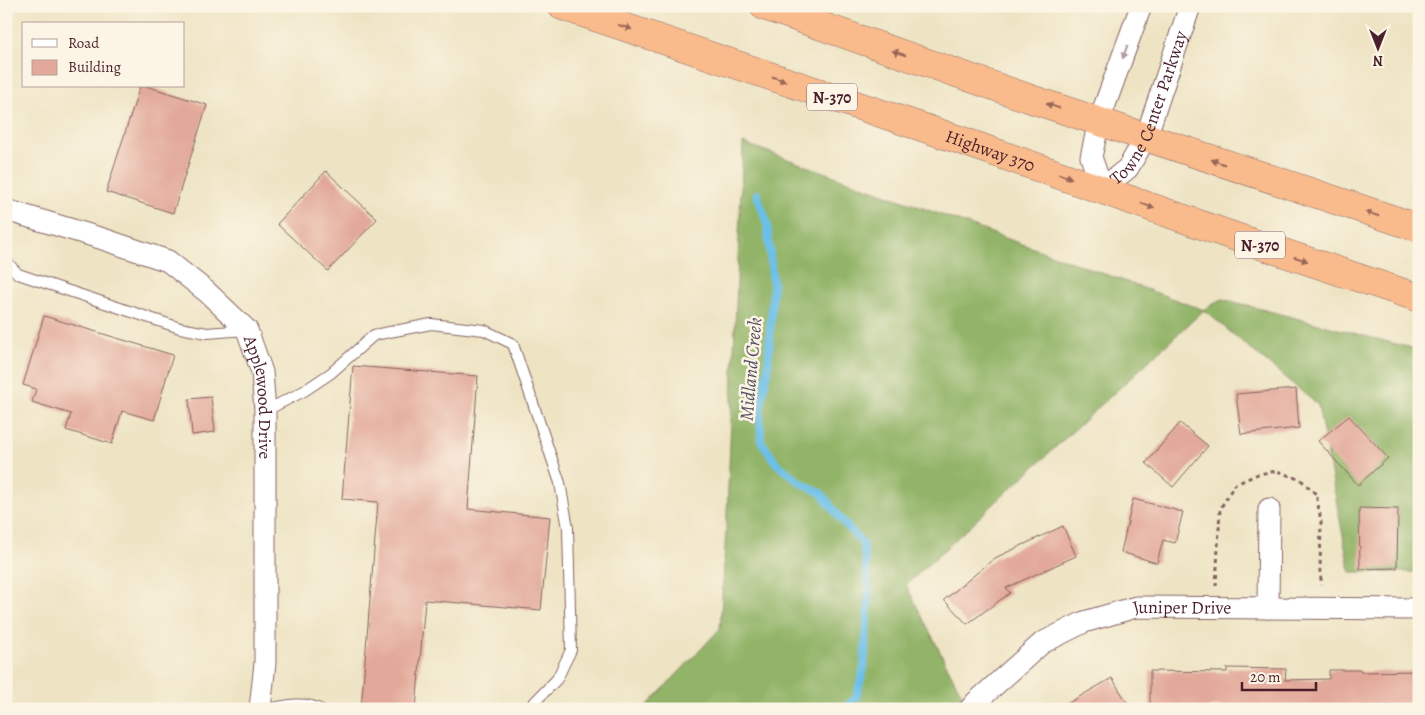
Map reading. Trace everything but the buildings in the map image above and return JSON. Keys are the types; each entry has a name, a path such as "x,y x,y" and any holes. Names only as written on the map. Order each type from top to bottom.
{"highway":[{"name":"Highway 370","path":"562,6 1419,298"},
{"path":"764,6 1099,122 1419,228"}],"street":[{"name":"Towne Center Parkway","path":"1141,6 1099,122 1091,157 1102,189 1128,168 1146,137 1190,6"},
{"name":"Applewood Drive","path":"6,210 168,261 207,292 247,330 262,372 265,411 265,663 260,709"},
{"path":"1268,608 1269,509"},
{"name":"Juniper Drive","path":"973,705 1042,643 1084,622 1136,607 1419,609"}],"lane":[{"path":"6,261 18,274 180,328 207,333 247,330"},
{"path":"265,411 304,391 331,373 374,335 431,324 484,330 513,344 560,483 568,528 571,650 557,678 528,709"},
{"path":"269,709 294,704 315,706 320,709"}],"path":[{"path":"1216,588 1220,509 1234,485 1258,474 1277,471 1301,480 1316,494 1321,521 1320,573 1323,588"}],"green space":[{"path":"743,143 1204,310 906,585 964,699 956,709 644,709 720,629 727,513"},
{"path":"1222,299 1419,350 1419,572 1350,572 1318,405 1204,310"}],"waterway":[{"name":"Midland Creek","path":"757,194 767,223 773,285 768,368 760,410 761,441 776,463 801,483 821,493 863,544 869,590 864,668 856,698 844,709"}]}
